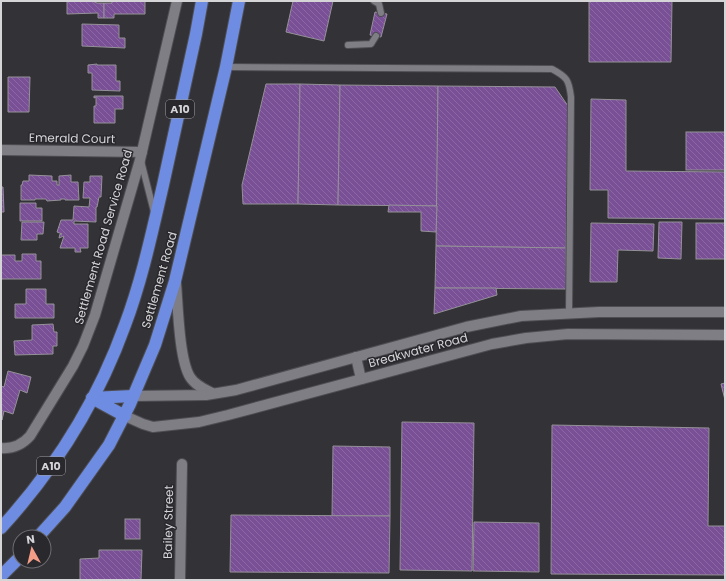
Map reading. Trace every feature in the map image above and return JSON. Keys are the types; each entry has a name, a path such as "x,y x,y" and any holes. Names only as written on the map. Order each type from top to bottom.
{"highway":[{"name":"Settlement Road","path":"1,528 29,496 46,473 92,398 115,352 132,307 156,217 202,1"},
{"name":"Settlement Road","path":"45,529 65,507 109,445 134,396 161,329 176,280 226,67 239,1"},
{"path":"92,398 134,396"},
{"path":"92,398 124,416"},
{"path":"1,576 12,565"}],"main road":[{"name":"Settlement Road Service Road","path":"1,448 17,446 30,436 81,351 95,315 141,156 177,1"},
{"name":"Emerald Court","path":"1,150 141,156"},
{"path":"176,280 182,349 188,372 194,382 214,394"},
{"name":"Breakwater Road","path":"134,396 214,394 248,387 485,322 521,316 569,313 725,312"},
{"name":"Breakwater Road","path":"124,416 153,427 199,422 492,344 542,336 568,334 725,336"},
{"path":"356,357 361,379"},
{"name":"Bailey Street","path":"180,580 182,464"}],"lane":[{"path":"374,1 379,4 381,13"},
{"path":"348,45 371,44 376,36"},
{"path":"226,67 552,69 563,75 569,85 571,97 569,313"},
{"path":"141,156 156,217"}],"building":[{"path":"67,1 92,1 104,3 104,18 98,18 98,13 67,14"},
{"path":"112,1 145,1 145,14 114,14 114,18 104,18 104,3 112,3"},
{"path":"293,1 333,1 324,41 286,32"},
{"path":"589,1 672,1 671,62 589,62"},
{"path":"375,12 387,14 381,37 370,35"},
{"path":"82,24 119,25 119,38 125,38 125,48 82,46"},
{"path":"88,65 116,65 116,81 120,81 120,91 92,90 92,73 88,73"},
{"path":"8,77 30,77 29,112 8,112"},
{"path":"266,84 300,84 298,204 243,204 242,185"},
{"path":"300,84 340,85 338,205 298,204"},
{"path":"340,85 438,86 437,206 338,205"},
{"path":"438,86 555,87 568,106 566,248 436,246"},
{"path":"94,96 123,96 123,109 115,109 115,123 94,123 94,106 96,106 96,97 94,98"},
{"path":"591,99 626,100 626,171 725,172 725,219 608,218 608,190 590,190"},
{"path":"686,132 725,132 725,170 686,170"},
{"path":"29,175 52,176 52,181 57,181 57,185 59,185 59,176 71,175 71,182 78,182 79,200 21,200 21,185 23,181 29,181"},
{"path":"90,176 102,176 101,197 99,197 96,207 96,222 74,221 74,224 88,224 88,248 80,248 81,252 75,252 75,248 60,248 64,236 59,238 60,234 62,234 57,232 61,220 73,220 74,206 89,207 90,198 83,198 84,182 90,182"},
{"path":"1,187 3,187 4,212 1,212"},
{"path":"20,203 36,203 36,208 42,208 42,221 20,221"},
{"path":"389,205 437,206 436,232 421,231 421,212 388,212"},
{"path":"22,222 44,222 43,234 37,234 37,240 21,240"},
{"path":"659,222 682,222 681,259 658,258"},
{"path":"591,223 654,224 653,251 618,250 617,282 590,282"},
{"path":"696,223 725,223 725,259 696,259"},
{"path":"436,246 566,248 566,289 435,288"},
{"path":"22,254 36,254 36,261 41,261 41,279 1,279 1,255 15,255 15,261 22,261"},
{"path":"435,288 496,288 497,295 434,314"},
{"path":"26,289 46,289 46,304 54,304 54,318 15,318 15,304 26,304"},
{"path":"53,324 54,332 57,332 57,346 53,346 53,354 15,355 14,341 32,340 32,325"},
{"path":"8,371 31,377 27,393 20,390 13,414 4,411 2,420 1,386 4,387"},
{"path":"725,383 725,400 721,384"},
{"path":"402,422 474,423 472,571 400,570"},
{"path":"552,425 709,428 708,526 725,526 725,575 551,574"},
{"path":"333,446 390,447 390,516 332,516"},
{"path":"231,515 390,516 389,573 230,572"},
{"path":"125,519 140,519 140,539 125,539"},
{"path":"474,522 539,523 539,572 473,571"},
{"path":"99,550 142,550 141,580 80,580 80,559 99,558"}]}
